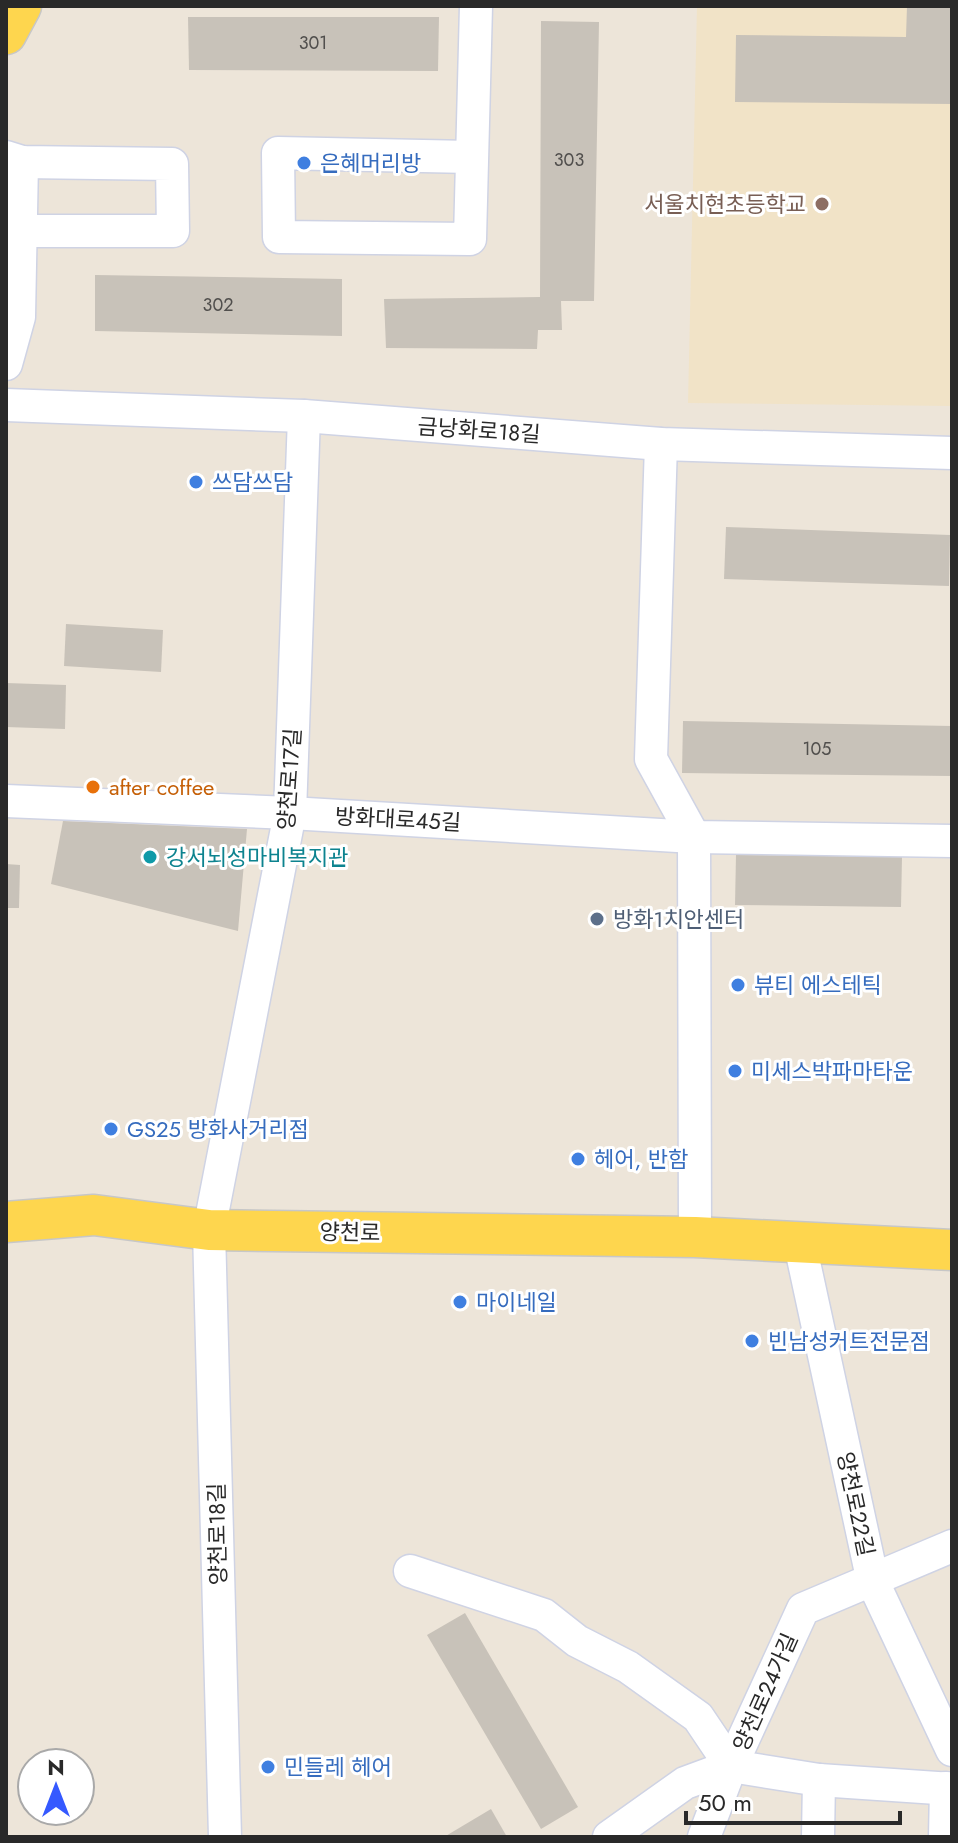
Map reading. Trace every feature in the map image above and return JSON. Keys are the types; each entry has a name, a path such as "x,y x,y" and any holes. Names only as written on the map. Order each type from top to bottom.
{"main road":[{"path":"6,34 21,6"},
{"path":"6,1201 94,1215"},
{"name":"양천로","path":"6,1222 94,1215 209,1230 695,1237 952,1250"}],"street":[{"path":"471,157 278,153 279,237 470,239 476,6"},
{"path":"6,364 19,317 24,231 14,159 172,164 173,231 24,231"},
{"name":"금낭화로18길","path":"6,405 304,416 661,444 952,453"},
{"name":"양천로17길","path":"209,1230 290,813 304,416"},
{"path":"661,444 651,759 694,837 695,1237"},
{"name":"방화대로45길","path":"6,801 290,813 694,837 952,841"},
{"name":"양천로18길","path":"209,1230 225,1837"},
{"name":"양천로22길","path":"800,1244 873,1582 952,1750"},
{"name":"양천로24가길","path":"704,1837 731,1766 803,1609 952,1546"},
{"path":"410,1571 544,1615 577,1641 628,1667 698,1717 731,1766"},
{"path":"609,1837 685,1783 731,1766 819,1780 949,1789 945,1837"},
{"path":"818,1837 819,1780"}],"shaded area":[{"name":"서울치현초등학교","path":"697,6 952,6 952,406 688,403"}],"building":[{"path":"907,6 952,6 952,104 735,102 736,35 906,37"},
{"path":"188,17 439,17 438,71 189,70"},
{"path":"541,21 599,22 594,301 561,301 562,330 538,330 537,349 386,348 384,299 540,297"},
{"path":"95,275 342,279 342,336 95,331"},
{"path":"726,527 950,535 949,586 724,579"},
{"path":"66,624 163,630 161,672 64,666"},
{"path":"6,683 66,685 65,729 6,727"},
{"path":"683,721 952,726 952,776 682,773"},
{"name":"강서뇌성마비복지관","path":"63,821 247,829 238,931 51,884"},
{"path":"736,855 902,857 901,907 735,905"},
{"path":"6,864 20,865 19,908 6,908"},
{"path":"465,1613 578,1807 541,1829 427,1635"},
{"path":"491,1809 507,1837 444,1837"}],"place":[{"name":"은혜머리방","path":"304,163"},
{"name":"서울치현초등학교","path":"822,204"},
{"name":"쓰담쓰담","path":"196,482"},
{"name":"after coffee","path":"93,787"},
{"name":"강서뇌성마비복지관","path":"150,857"},
{"name":"방화1치안센터","path":"597,919"},
{"name":"뷰티 에스테틱","path":"738,985"},
{"name":"미세스박파마타운","path":"735,1071"},
{"name":"GS25 방화사거리점","path":"111,1129"},
{"name":"헤어, 반함","path":"578,1159"},
{"name":"마이네일","path":"460,1302"},
{"name":"빈남성커트전문점","path":"752,1341"},
{"name":"민들레 헤어","path":"268,1767"}]}
